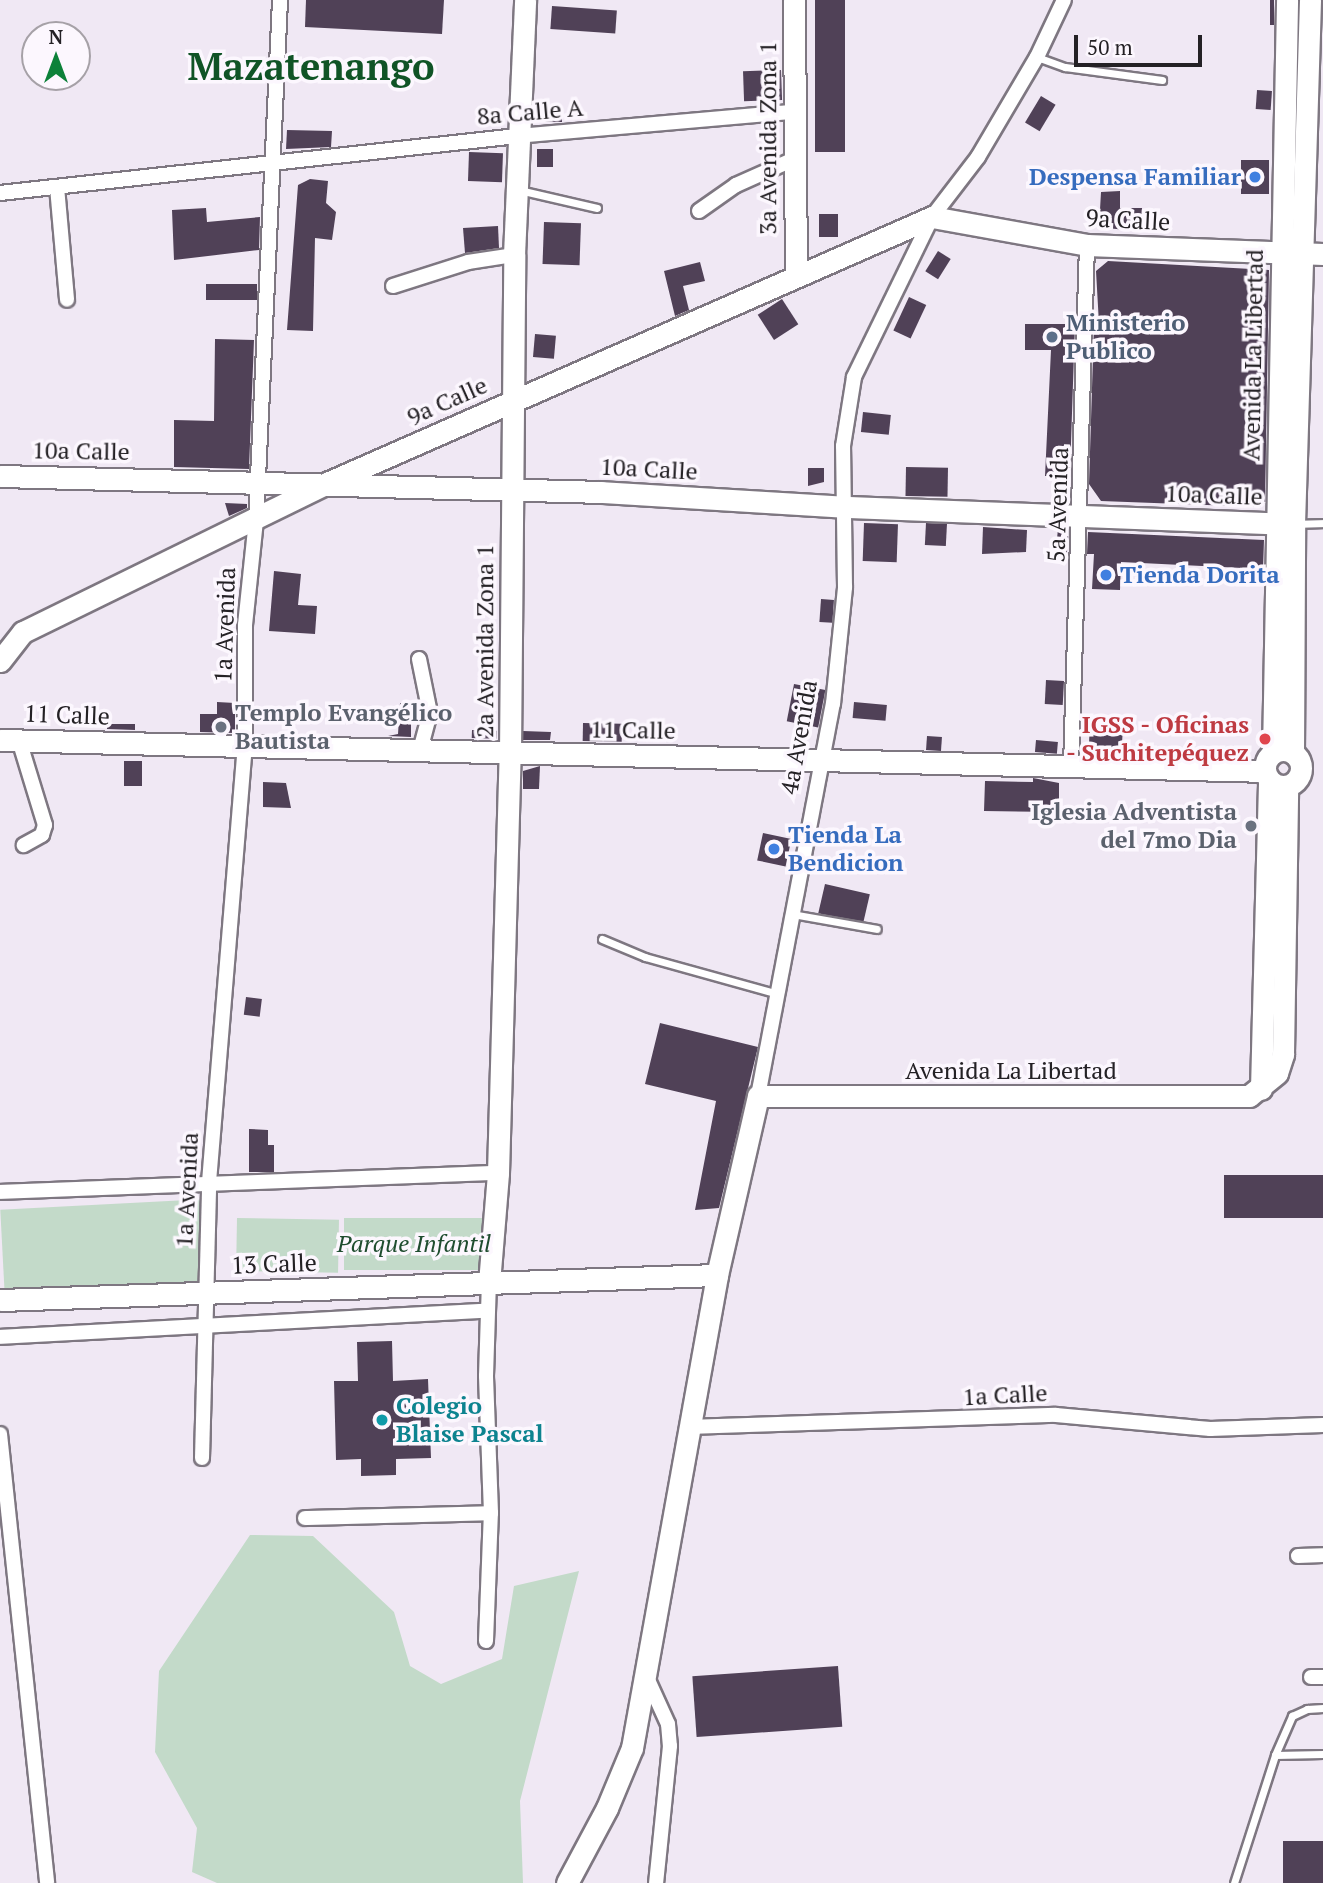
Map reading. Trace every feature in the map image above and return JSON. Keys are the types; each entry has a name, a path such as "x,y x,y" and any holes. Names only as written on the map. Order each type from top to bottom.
{"street":[{"name":"1a Avenida","path":"202,1458 204,1293 209,1182 245,747 245,613 256,522 279,0"},
{"name":"2a Avenida Zona 1","path":"489,1283 498,1173 510,754 515,191 525,0"},
{"name":"3a Avenida Zona 1","path":"794,0 792,160 796,275"},
{"name":"9a Calle","path":"0,661 23,632 142,571 256,522 327,483 932,217 978,157 1037,57 1064,0"},
{"name":"Avenida La Libertad","path":"758,1096 1234,1099 1261,1089 1277,1073 1283,1055 1288,769 1280,253 1287,0"},
{"name":"Avenida La Libertad","path":"1286,523 1312,254 1310,0"},
{"name":"8a Calle A","path":"0,193 272,161 792,112"},
{"path":"699,211 736,185 792,160"},
{"path":"57,187 67,300"},
{"name":"9a Calle","path":"932,217 1087,245 1312,254"},
{"name":"4a Avenida","path":"567,1883 607,1808 632,1748 648,1680 688,1427 717,1275 758,1096 775,993 824,761 845,587 846,507 842,446 854,377 932,217"},
{"name":"5a Avenida","path":"1071,766 1081,517 1087,245"},
{"path":"393,286 468,262 514,256"},
{"name":"10a Calle","path":"0,476 257,480 1081,517 1286,523"},
{"path":"419,659 430,713 420,751"},
{"path":"10,740 46,825 42,835 24,845"},
{"name":"11 Calle","path":"10,740 510,754 1288,769"},
{"path":"0,1192 498,1173"},
{"name":"13 Calle","path":"0,1300 717,1275"},
{"path":"486,1641 491,1513 486,1311 489,1283"},
{"path":"0,1337 486,1311"},
{"name":"1a Calle","path":"688,1427 1056,1415 1210,1429 1323,1425"},
{"path":"0,1434 5,1531 47,1883"},
{"path":"305,1518 491,1513"},
{"path":"1298,1556 1323,1555"},
{"path":"648,1680 668,1724 670,1746 656,1883"}],"lane":[{"path":"1037,57 1065,67 1162,80"},
{"path":"515,191 597,208"},
{"path":"1286,523 1323,523"},
{"path":"791,914 877,929"},
{"path":"602,940 645,957 775,993"},
{"path":"1234,1883 1275,1755 1292,1716 1307,1709 1323,1708"},
{"path":"1275,1755 1323,1754"}],"green space":[{"path":"207,1199 212,1297 5,1308 0,1210"},
{"path":"237,1218 339,1220 338,1273 236,1271"},
{"name":"Parque Infantil","path":"344,1218 484,1218 484,1270 344,1270"},
{"path":"250,1535 313,1536 394,1612 410,1666 441,1684 502,1659 514,1586 579,1571 520,1801 523,1883 217,1883 192,1872 197,1828 155,1752 159,1671"}],"building":[{"path":"306,0 444,0 442,34 305,27"},
{"path":"815,0 845,0 845,152 815,152"},
{"path":"1270,0 1274,0 1274,25 1270,25"},
{"path":"552,6 617,11 615,33 550,29"},
{"path":"781,70 782,100 744,101 743,71"},
{"path":"1257,90 1272,91 1271,110 1256,109"},
{"path":"1041,96 1056,105 1040,131 1025,123"},
{"path":"540,109 562,109 562,122 540,122"},
{"path":"287,130 332,131 331,147 286,149"},
{"path":"537,149 553,149 553,167 537,167"},
{"path":"469,152 503,153 502,182 468,181"},
{"name":"Despensa Familiar","path":"1241,160 1269,160 1269,194 1241,194"},
{"path":"310,179 328,181 326,203 336,212 332,240 315,238 313,331 287,330 298,185"},
{"path":"1120,191 1120,208 1142,208 1142,232 1099,227 1101,192"},
{"path":"206,208 207,222 260,217 259,250 174,260 172,210"},
{"path":"819,214 838,214 838,237 819,237"},
{"path":"544,222 581,223 580,265 543,264"},
{"path":"498,226 499,248 465,253 463,228"},
{"path":"938,251 951,259 938,279 925,271"},
{"path":"1108,261 1269,270 1265,503 1260,507 1101,501 1089,484 1094,324 1099,324 1096,271"},
{"path":"700,262 705,281 683,286 689,310 675,316 664,271"},
{"path":"206,284 257,284 257,300 206,300"},
{"path":"909,297 926,305 911,339 893,331"},
{"path":"782,299 798,324 774,340 758,315"},
{"path":"1025,324 1075,324 1069,502 1055,502 1056,476 1045,476 1051,350 1025,350"},
{"path":"535,334 556,336 554,359 533,357"},
{"path":"215,339 254,340 249,469 174,467 174,420 214,421"},
{"path":"863,412 891,415 889,435 861,432"},
{"path":"906,467 948,468 947,497 905,496"},
{"path":"808,468 824,468 824,482 808,486"},
{"path":"225,503 247,504 247,508 229,516"},
{"path":"864,523 898,524 897,562 863,561"},
{"path":"926,523 947,524 946,546 925,545"},
{"path":"983,527 1027,530 1026,552 982,554"},
{"path":"1058,528 1069,529 1067,553 1056,552"},
{"path":"1088,532 1264,540 1263,569 1121,562 1120,590 1092,589 1094,554 1087,554"},
{"path":"274,571 301,574 298,605 317,606 315,634 269,631"},
{"path":"821,599 834,600 832,623 819,622"},
{"path":"1046,680 1064,681 1063,705 1045,704"},
{"path":"794,684 825,690 818,727 787,721"},
{"name":"Templo Evangélico Bautista","path":"217,702 235,703 235,733 200,732 200,714 217,714"},
{"path":"854,702 887,705 885,721 853,718"},
{"path":"400,703 411,703 411,737 388,736 398,734"},
{"path":"583,723 622,724 622,742 583,741"},
{"path":"107,724 135,724 135,730 107,729"},
{"path":"1090,724 1123,726 1121,756 1088,754"},
{"path":"472,730 497,731 497,739 472,738"},
{"path":"523,731 551,732 550,740 523,740"},
{"path":"927,736 942,737 941,751 926,750"},
{"path":"1036,740 1058,742 1057,754 1035,752"},
{"path":"124,761 142,761 142,786 124,786"},
{"path":"540,766 539,789 523,789 523,771"},
{"path":"1033,778 1059,783 1059,812 984,811 985,781 1033,782"},
{"path":"263,782 286,783 291,808 263,807"},
{"name":"Tienda La Bendicion","path":"763,833 791,839 786,866 757,860"},
{"path":"825,884 870,894 863,924 818,913"},
{"path":"246,997 262,999 260,1017 244,1015"},
{"path":"660,1023 758,1047 719,1208 695,1210 716,1101 645,1084"},
{"path":"249,1129 268,1130 268,1145 274,1145 274,1172 249,1172"},
{"path":"1224,1175 1323,1175 1323,1218 1224,1218"},
{"name":"Colegio Blaise Pascal","path":"392,1341 393,1381 428,1379 431,1458 396,1459 396,1475 361,1476 361,1459 336,1460 334,1381 358,1381 357,1342"},
{"path":"838,1666 842,1727 697,1737 692,1676"},
{"path":"1283,1841 1323,1841 1323,1883 1283,1883"}],"place":[{"name":"Despensa Familiar","path":"1255,177"},
{"name":"Ministerio Publico","path":"1052,337"},
{"name":"Tienda Dorita","path":"1106,575"},
{"name":"Templo Evangélico Bautista","path":"221,727"},
{"name":"IGSS - Oficinas - Suchitepéquez","path":"1265,739"},
{"name":"Iglesia Adventista del 7mo Dia","path":"1251,826"},
{"name":"Tienda La Bendicion","path":"774,849"},
{"name":"Colegio Blaise Pascal","path":"382,1420"}],"district":[{"name":"Mazatenango","path":"311,67"}]}
